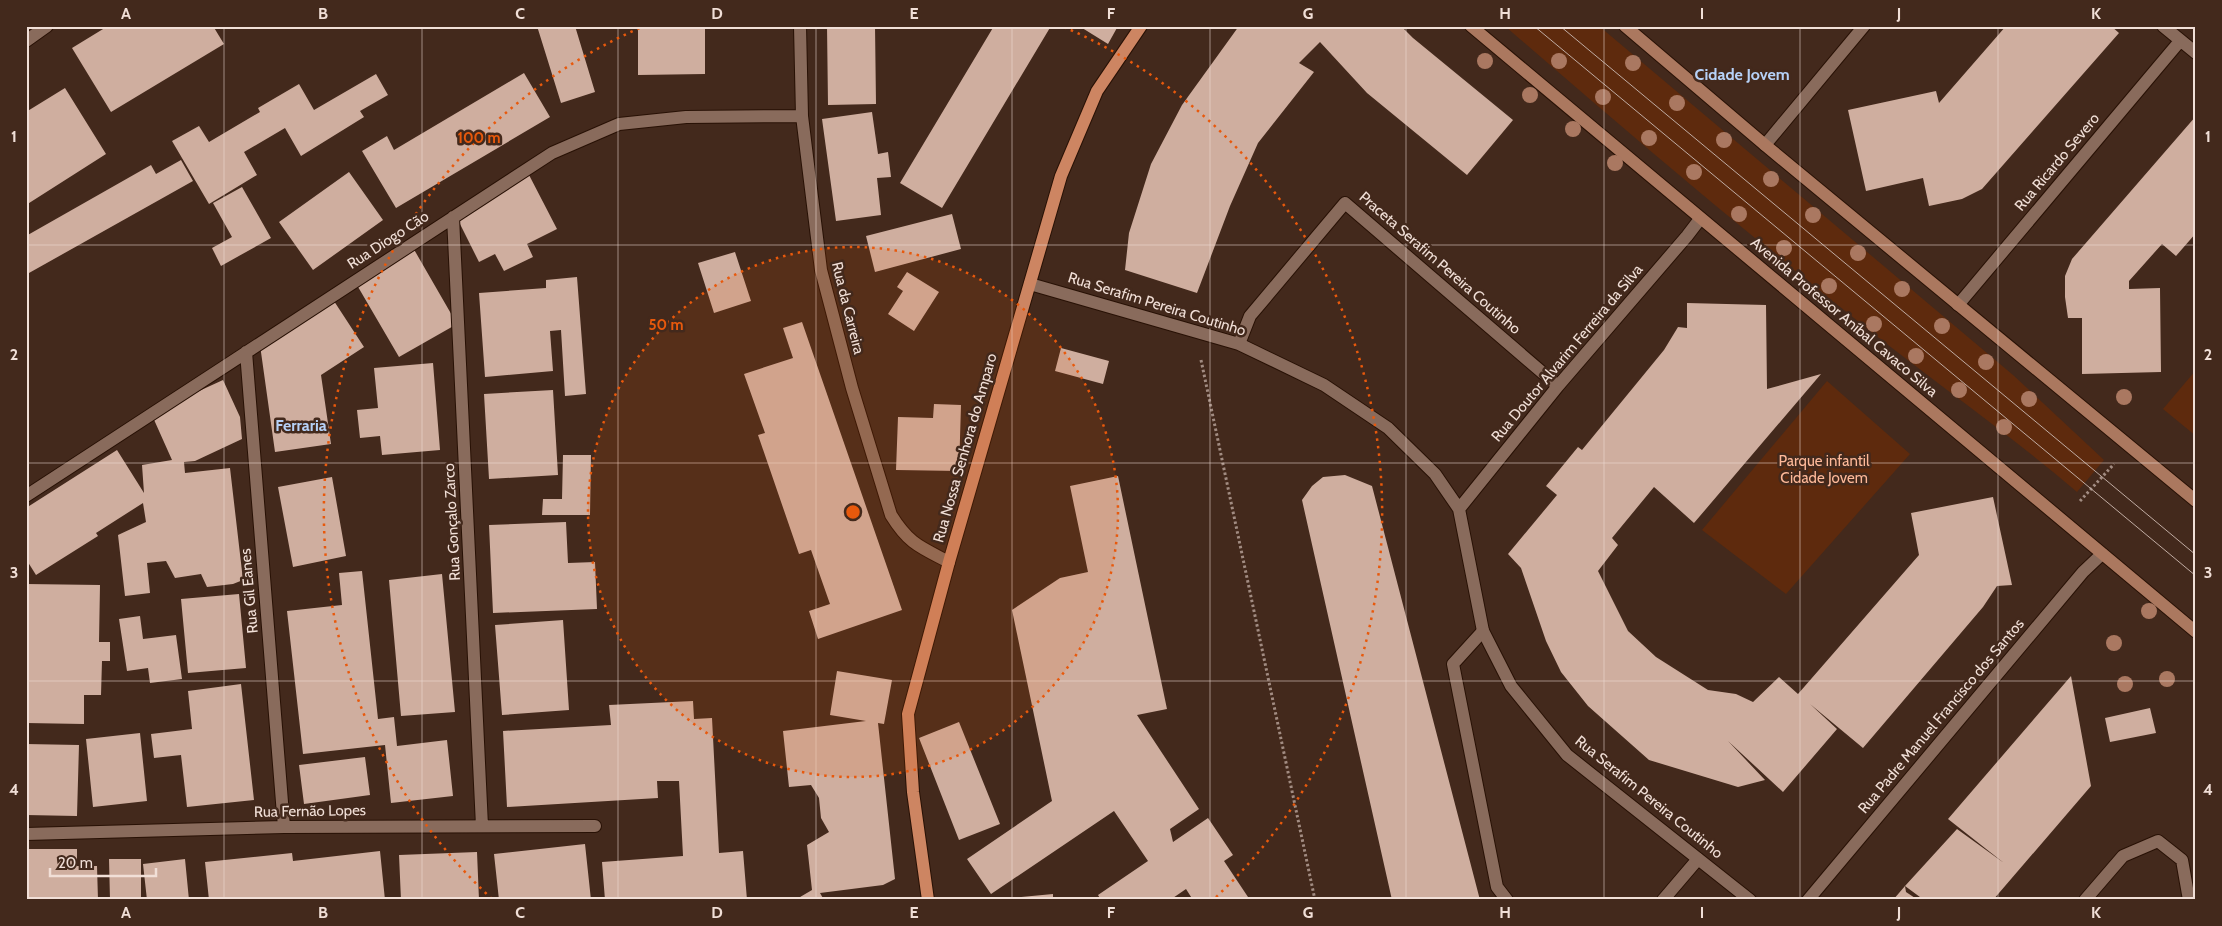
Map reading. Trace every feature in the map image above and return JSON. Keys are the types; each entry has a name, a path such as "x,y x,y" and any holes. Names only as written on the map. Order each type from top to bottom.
{"main road":[{"name":"Rua Nossa Senhora do Amparo","path":"928,900 913,792 908,714 949,562 1061,176 1078,131 1097,90 1141,26"},
{"name":"Avenida Professor Aníbal Cavaco Silva","path":"1471,26 2196,632"},
{"path":"1625,26 1765,146 2195,497"}],"street":[{"path":"26,40 47,26"},
{"name":"Rua da Carreira","path":"800,26 802,116 821,270 891,515 900,530 913,544 949,562"},
{"path":"1765,146 1864,26"},
{"path":"2162,26 2196,53"},
{"name":"Rua Ricardo Severo","path":"1958,305 2180,41"},
{"name":"Rua Diogo Cão","path":"26,496 552,153 618,124 686,117 802,116"},
{"name":"Praceta Serafim Pereira Coutinho","path":"1239,344 1250,316 1345,203 1558,386"},
{"name":"Rua Gonçalo Zarco","path":"453,217 482,826"},
{"name":"Rua Doutor Alvarim Ferreira da Silva","path":"1459,509 1558,386 1700,219"},
{"name":"Rua Serafim Pereira Coutinho","path":"1030,284 1239,344 1324,385 1388,428 1435,474 1459,509 1483,631 1511,686 1567,755 1750,900"},
{"name":"Rua Gil Eanes","path":"246,352 284,827"},
{"name":"Rua Padre Manuel Francisco dos Santos","path":"1808,900 2083,572 2102,554"},
{"path":"1483,631 1453,664 1497,887 1507,900"},
{"name":"Rua Fernão Lopes","path":"26,834 284,827 595,826"},
{"path":"2085,900 2123,856 2158,841 2182,860 2189,900"},
{"path":"1663,900 1698,859"}],"path":[{"path":"1195,330 1316,900"},
{"path":"2078,499 2081,502 2115,464 2111,460"}],"green space":[{"path":"1505,26 1599,26 2013,375 2104,460 2077,492 2024,448 1886,343 1769,250"},
{"path":"2196,370 2196,436 2163,409"},
{"name":"Parque infantil Cidade Jovem","path":"1827,381 1910,454 1786,594 1702,530"}],"building":[{"path":"108,26 213,26 224,44 111,112 72,48"},
{"path":"537,26 575,26 595,92 561,103"},
{"path":"638,26 705,26 705,74 638,75"},
{"path":"827,26 875,26 876,104 828,105"},
{"path":"994,26 1051,26 942,208 900,183"},
{"path":"1079,26 1118,26 1108,44"},
{"path":"1239,26 1401,26 1513,120 1467,175 1367,93 1320,42 1299,63 1314,72 1258,143 1230,206 1197,293 1125,270 1129,233 1151,164 1182,105"},
{"path":"1697,26 1739,26 1739,28 1699,29"},
{"path":"2006,26 2111,26 2119,33 1982,189 1962,199 1929,206 1923,178 1866,191 1848,110 1936,91 1939,103"},
{"path":"524,73 550,117 396,208 362,151 387,136 394,150"},
{"path":"376,74 388,95 360,111 364,117 301,156 285,128 244,152 257,175 209,204 172,141 199,126 209,142 260,112 258,108 299,84 314,110"},
{"path":"65,88 106,154 26,205 26,112"},
{"path":"872,112 878,154 888,152 891,177 877,178 881,215 836,221 822,119"},
{"path":"2196,116 2196,233 2176,256 2162,244 2129,281 2129,289 2160,288 2161,372 2082,374 2082,318 2068,318 2065,297 2065,276 2072,259"},
{"path":"181,160 193,181 29,273 26,268 26,236 151,165 156,174"},
{"path":"349,172 383,220 313,270 279,222"},
{"path":"528,173 557,229 527,244 533,257 504,271 495,254 479,262 453,210"},
{"path":"242,187 271,238 221,266 212,248 232,237 213,203"},
{"path":"952,214 961,249 875,272 866,236"},
{"path":"412,246 457,324 399,357 354,280"},
{"path":"735,252 751,301 714,313 698,263"},
{"path":"907,272 939,292 914,331 888,314 903,291 897,287"},
{"path":"577,277 586,394 565,396 561,330 550,331 553,371 485,377 479,293 546,288 546,280"},
{"path":"332,298 364,347 321,375 331,444 275,452 260,345"},
{"path":"1687,303 1766,305 1767,389 1821,374 1694,523 1654,487 1612,538 1618,545 1598,571 1628,631 1656,657 1708,690 1736,694 1753,702 1779,677 1798,694 1919,555 1911,513 1993,497 2012,585 1997,586 1983,607 1863,748 1810,704 1837,729 1783,792 1728,741 1765,780 1738,787 1649,760 1588,706 1561,672 1546,641 1521,568 1508,554 1557,495 1546,486 1578,447 1582,450 1664,350 1678,327 1687,328"},
{"path":"802,322 902,610 818,639 809,611 830,604 811,550 799,554 758,435 765,433 744,374 793,358 783,328"},
{"path":"1061,348 1109,361 1103,384 1055,371"},
{"path":"433,363 440,450 382,455 380,436 360,438 357,410 378,408 374,368"},
{"path":"223,380 240,417 242,439 195,461 184,462 185,473 230,468 243,580 233,584 207,587 201,574 175,578 166,561 147,563 150,593 125,596 118,535 146,522 143,503 96,533 98,536 36,575 26,559 26,508 117,450 144,493 142,465 172,460 151,413"},
{"path":"553,390 558,475 489,479 484,394"},
{"path":"934,404 961,405 959,471 896,470 898,417 933,418"},
{"path":"563,455 591,455 590,515 542,515 543,499 562,499"},
{"path":"1345,475 1372,486 1480,900 1392,900 1302,500 1312,486 1323,477"},
{"path":"1118,476 1167,709 1137,715 1199,809 1170,829 1173,842 1208,818 1233,855 1224,861 1250,900 1193,900 1186,889 1170,900 1101,900 1098,895 1148,861 1114,811 991,894 967,859 1052,801 1012,610 1060,578 1088,572 1070,486"},
{"path":"332,477 346,556 293,567 278,487"},
{"path":"566,522 568,563 595,562 597,609 493,613 489,525"},
{"path":"362,571 378,719 394,717 397,746 447,740 453,796 391,803 385,745 303,754 287,611 342,605 339,573"},
{"path":"442,574 455,712 401,716 389,580"},
{"path":"26,584 100,585 99,642 110,642 110,661 102,661 101,695 84,695 84,724 26,723"},
{"path":"239,594 246,668 188,673 181,599"},
{"path":"140,616 143,639 176,635 182,679 150,683 148,668 127,671 119,619"},
{"path":"563,620 569,710 502,715 495,625"},
{"path":"837,671 892,680 884,724 878,723 895,879 883,885 820,893 824,900 795,900 812,890 807,845 829,832 821,818 819,798 811,785 789,787 783,731 866,721 830,715"},
{"path":"2071,676 2091,786 1993,900 1924,900 1905,886 1957,829 2004,863 1948,819"},
{"path":"241,684 254,800 187,807 181,755 154,758 151,734 192,729 188,691"},
{"path":"693,701 694,719 712,718 719,853 743,851 747,900 605,900 602,862 683,856 679,781 657,781 658,798 507,807 503,731 611,725 609,705"},
{"path":"2150,708 2156,733 2110,742 2105,718"},
{"path":"959,722 1000,824 959,840 919,738"},
{"path":"140,733 147,801 93,807 86,739"},
{"path":"26,744 79,745 77,816 26,815"},
{"path":"365,757 370,795 304,804 299,765"},
{"path":"585,844 591,900 499,900 494,854"},
{"path":"26,849 77,849 77,866 97,866 98,900 26,900"},
{"path":"380,851 385,900 209,900 205,862 292,853 293,861"},
{"path":"477,852 479,900 401,900 399,855"},
{"path":"109,859 141,859 141,900 110,900"},
{"path":"185,859 189,900 147,900 143,864"},
{"path":"1905,886 1906,892 1918,900 1893,900"},
{"path":"1053,894 1053,900 1012,900 1012,898"}],"tram line":[{"path":"1534,26 2196,576"},
{"path":"1560,26 2196,555"}],"district":[{"name":"Cidade Jovem","path":"1742,74"},
{"name":"Ferraria","path":"301,425"}]}
